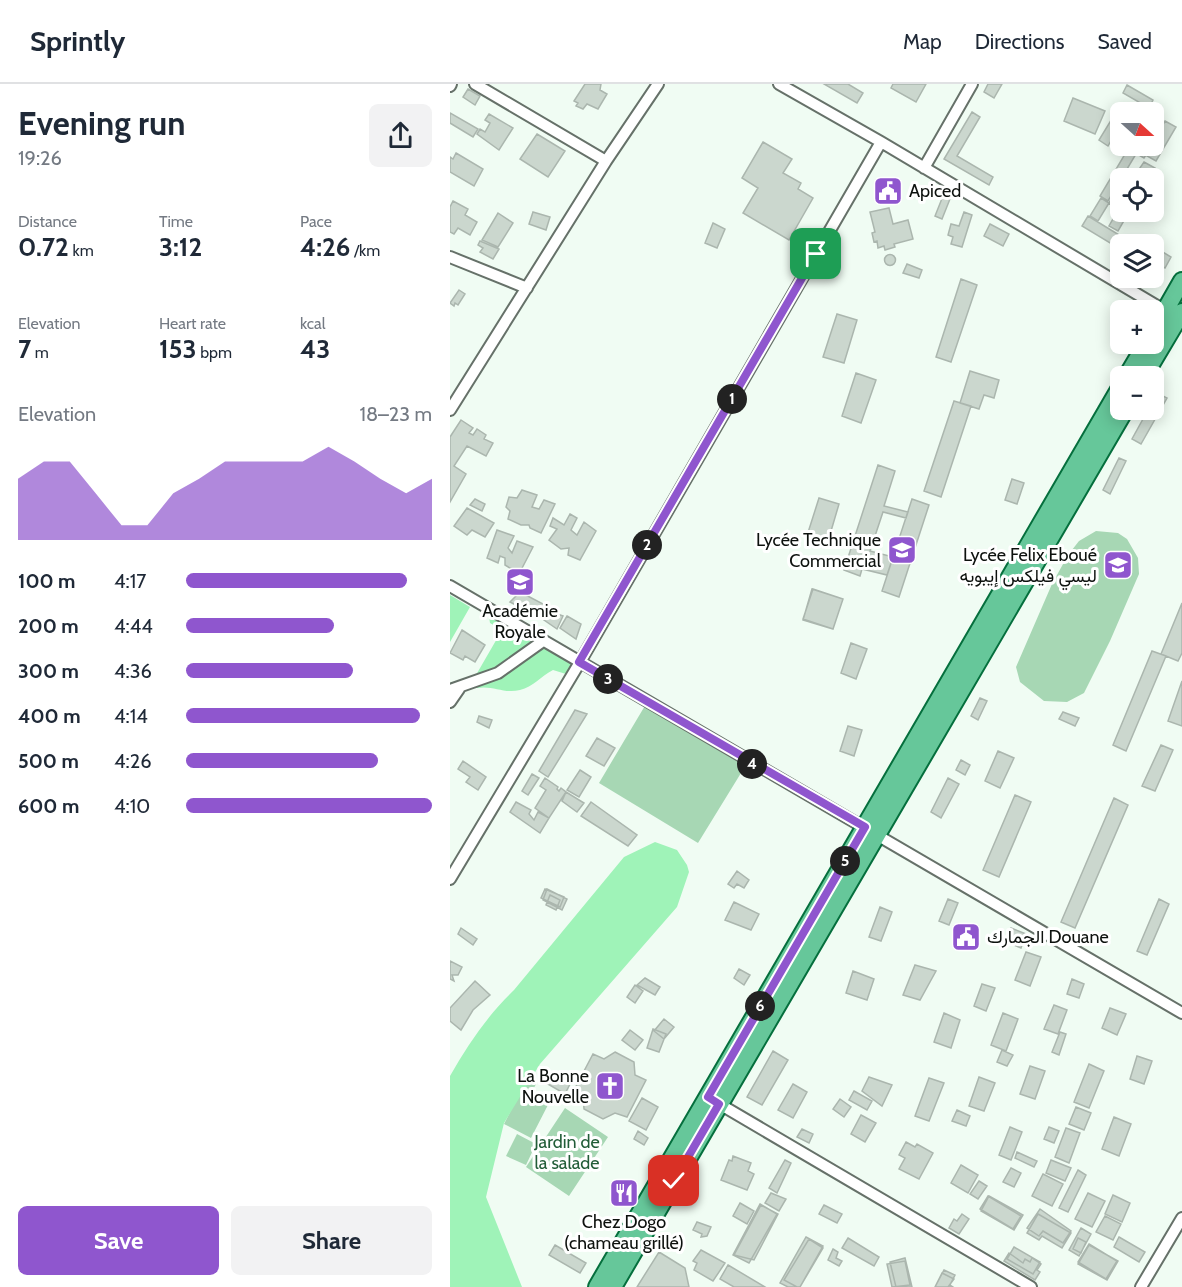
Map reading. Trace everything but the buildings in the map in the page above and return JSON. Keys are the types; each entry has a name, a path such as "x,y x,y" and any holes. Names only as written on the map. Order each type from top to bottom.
{"main road":[{"path":"1149,366 1175,314 1182,281"},
{"path":"597,1287 713,1101 871,831 1070,490 1110,408"},
{"path":"1070,490 1118,420"},
{"path":"613,1287 713,1101"}],"street":[{"path":"475,84 606,161"},
{"path":"450,410 606,161 658,84"},
{"path":"779,84 1175,314"},
{"path":"924,168 972,84"},
{"path":"450,879 579,662 881,142"},
{"path":"450,257 527,288"},
{"path":"450,586 1182,1013"},
{"path":"450,702 454,689 498,673 543,641"},
{"path":"713,1101 1031,1287"},
{"path":"1141,1287 1182,1218"}],"green space":[{"path":"1096,531 1118,533 1127,539 1138,558 1139,574 1084,693 1067,702 1044,701 1020,682 1016,667 1052,584 1068,555 1079,541"},
{"path":"649,699 749,760 698,843 599,783"},
{"name":"Jardin de la salade","path":"527,1079 536,1084 532,1092 550,1101 531,1138 504,1124"},
{"name":"Jardin de la salade","path":"565,1108 608,1137 569,1196 526,1167"},
{"name":"Jardin de la salade","path":"517,1134 536,1144 526,1165 506,1156"}],"shaded area":[{"path":"450,595 470,607 450,642"},
{"path":"489,617 573,664 566,674 553,670 520,690 477,688 476,675 502,630 490,623"},
{"path":"655,842 677,850 687,865 689,872 677,907 540,1064 504,1123 486,1197 522,1287 450,1287 450,1076 487,1020 624,857"}],"place":[{"name":"Apiced","path":"888,191"},
{"name":"Lycée Technique Commercial","path":"902,550"},
{"name":"Lycée Felix Eboué ليسي فيلكس إيبويه","path":"1118,565"},
{"name":"Académie Royale","path":"520,582"},
{"name":"الجمارك Douane","path":"966,937"},
{"name":"La Bonne Nouvelle","path":"610,1086"},
{"name":"Chez Dogo (chameau grillé)","path":"624,1193"}],"route":[{"path":"674,1181 719,1104 708,1097 865,827 579,662 816,254"}]}
